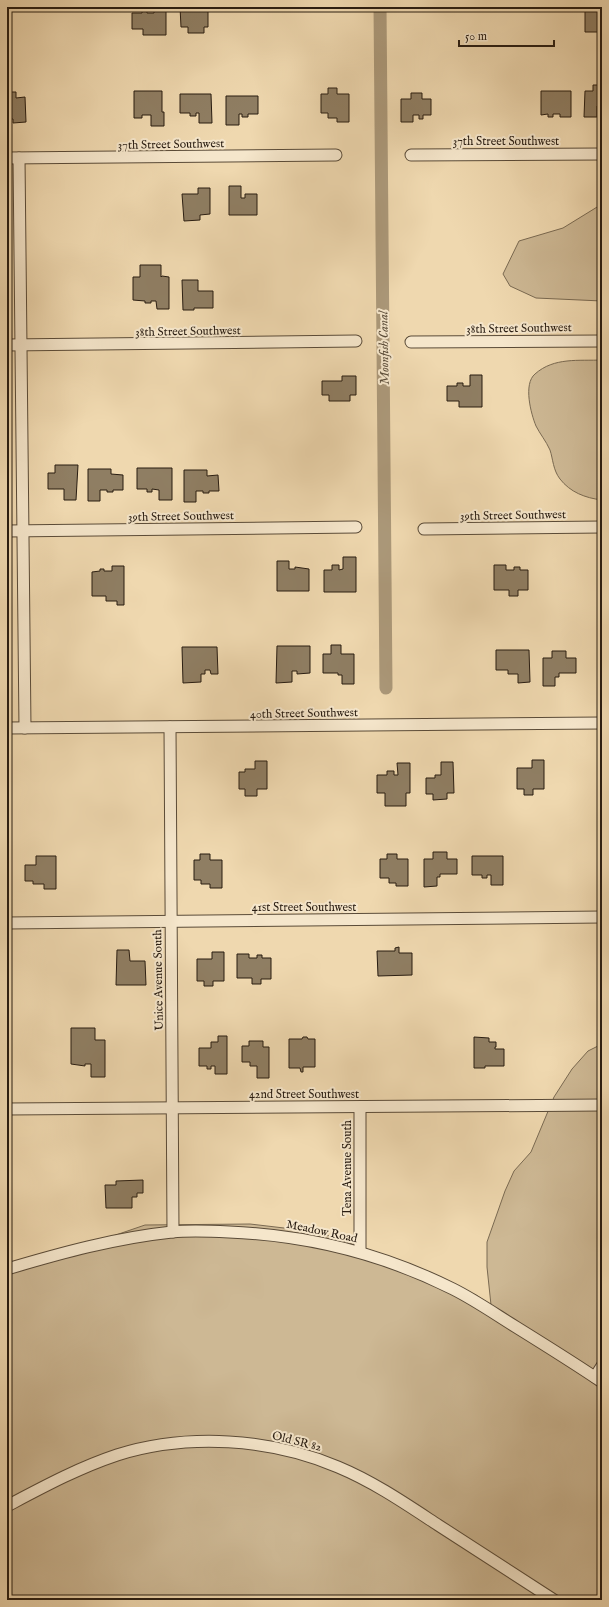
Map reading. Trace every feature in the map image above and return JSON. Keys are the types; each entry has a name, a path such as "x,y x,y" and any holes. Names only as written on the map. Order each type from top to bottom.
{"street":[{"name":"37th Street Southwest","path":"411,156 602,154"},
{"name":"37th Street Southwest","path":"7,158 336,155"},
{"path":"19,158 25,728"},
{"name":"38th Street Southwest","path":"411,342 602,341"},
{"name":"38th Street Southwest","path":"7,345 55,346 356,342"},
{"name":"39th Street Southwest","path":"424,528 602,527"},
{"name":"39th Street Southwest","path":"7,531 356,528"},
{"name":"40th Street Southwest","path":"7,728 602,723"},
{"name":"Unice Avenue South","path":"170,727 173,1232"},
{"name":"41st Street Southwest","path":"7,922 602,917"},
{"name":"42nd Street Southwest","path":"7,1109 602,1105"},
{"name":"Tena Avenue South","path":"360,1106 360,1252"},
{"name":"Meadow Road","path":"7,1269 92,1245 138,1236 173,1232 203,1231 261,1233 314,1241 360,1252 412,1270 455,1290 480,1304 598,1380"},
{"path":"598,1380 602,1366"},
{"name":"Old SR 82","path":"7,1506 45,1485 86,1466 136,1450 175,1444 206,1442 261,1446 289,1451 321,1460 339,1467 374,1485 554,1600"}],"shaded area":[{"path":"602,204 602,301 536,298 510,286 503,274 519,241 563,228"},
{"path":"602,360 602,500 578,494 564,484 558,476 550,450 534,421 530,407 529,385 535,374 558,362"},
{"path":"602,1044 602,1600 7,1600 7,1269 37,1262 145,1225 250,1224 318,1232 387,1256 476,1295 491,1305 487,1267 487,1242 505,1191 514,1171 531,1152 554,1097 572,1069 588,1051"}],"building":[{"path":"154,7 166,7 166,35 143,35 143,29 132,29 132,13 142,13 142,11 147,11 147,13 154,13"},
{"path":"180,7 208,8 208,27 204,27 204,33 188,33 188,27 181,27"},
{"path":"585,7 602,7 602,30 600,30 600,32 585,32"},
{"path":"593,85 602,85 602,106 597,106 597,117 584,117 585,91 593,91"},
{"path":"328,88 337,88 337,94 349,94 349,122 337,122 337,118 328,118 328,113 321,113 321,94 328,94"},
{"path":"134,91 162,91 164,126 151,126 151,115 142,115 142,118 134,118"},
{"path":"541,91 571,91 571,117 560,117 560,114 553,114 553,117 548,117 548,114 541,115"},
{"path":"7,92 16,92 16,98 25,97 26,122 13,123 13,119 7,119"},
{"path":"411,93 422,93 422,99 431,99 431,115 423,115 423,119 419,119 419,115 413,115 413,122 401,122 401,99 411,99"},
{"path":"180,94 211,94 212,123 199,123 199,113 196,113 196,116 190,116 190,113 180,113"},
{"path":"226,96 258,96 258,114 248,114 248,117 242,117 242,114 239,114 239,125 226,125"},
{"path":"229,186 241,186 241,198 245,198 245,194 257,194 257,215 229,215"},
{"path":"198,188 210,188 210,214 200,215 200,220 184,221 182,194 198,194"},
{"path":"140,265 161,265 161,277 169,277 169,309 157,309 156,301 145,303 145,301 133,300 133,277 140,277"},
{"path":"182,280 198,280 198,291 213,291 213,308 194,308 194,310 183,310"},
{"path":"470,375 482,375 482,407 459,407 459,401 447,401 447,386 457,386 457,383 463,383 463,386 470,386"},
{"path":"342,376 356,376 356,395 350,395 350,401 329,401 329,395 322,395 322,381 342,381"},
{"path":"55,465 78,465 76,500 64,500 64,489 48,489 48,473 55,473"},
{"path":"137,468 172,468 172,500 159,500 159,490 152,489 152,492 147,492 147,489 137,489"},
{"path":"88,469 111,469 111,474 123,475 123,490 113,490 113,492 107,492 107,490 100,490 100,501 88,501"},
{"path":"184,470 207,470 207,476 218,475 219,491 209,491 209,493 203,493 203,491 196,491 196,502 184,502"},
{"path":"343,557 356,557 356,592 324,592 324,570 332,570 332,565 339,565 339,570 343,569"},
{"path":"277,561 289,561 289,569 295,569 295,567 309,569 309,591 277,591"},
{"path":"494,565 506,565 506,570 514,570 514,567 520,567 520,570 528,570 528,590 518,590 518,596 509,596 509,590 494,590"},
{"path":"112,566 124,566 124,605 117,605 117,601 106,601 106,596 92,596 92,572 100,571 100,569 104,569 104,571 112,571"},
{"path":"331,645 341,645 341,654 354,654 354,684 342,684 342,675 338,675 338,673 323,673 323,654 331,654"},
{"path":"277,646 310,646 310,673 297,674 297,671 292,671 292,682 276,683"},
{"path":"182,647 217,647 218,674 211,674 210,670 205,670 205,674 201,674 201,682 183,683"},
{"path":"496,650 529,650 530,682 518,683 518,674 508,674 508,670 496,670"},
{"path":"552,651 566,651 566,658 576,658 576,673 559,673 559,677 555,677 555,686 543,686 543,658 552,658"},
{"path":"532,760 544,760 544,789 533,789 533,795 524,795 524,789 517,789 517,768 532,768"},
{"path":"255,761 267,761 267,789 257,789 257,796 245,796 245,789 239,789 239,772 245,772 245,769 255,769"},
{"path":"441,762 453,762 454,793 447,793 447,799 433,800 433,794 426,794 426,778 435,778 435,775 441,775"},
{"path":"397,763 410,763 410,793 406,793 406,806 385,806 385,793 377,793 377,775 387,775 387,771 394,771 394,775 398,775"},
{"path":"433,852 447,852 447,859 457,859 457,874 440,874 440,877 437,877 437,886 424,887 424,859 433,859"},
{"path":"200,854 210,854 210,860 222,860 222,888 210,888 210,884 201,884 201,880 194,880 194,860 200,860"},
{"path":"387,854 397,854 397,859 408,859 408,886 396,886 396,883 389,883 389,878 380,878 380,859 387,859"},
{"path":"36,856 56,856 56,889 44,889 44,884 33,884 33,881 25,881 25,865 36,865"},
{"path":"472,856 503,856 503,885 491,885 491,875 487,875 487,878 482,878 482,875 472,875"},
{"path":"399,947 399,953 412,953 412,975 378,976 377,951 395,951 395,948"},
{"path":"117,950 129,950 130,961 145,961 146,985 116,985"},
{"path":"212,952 224,952 224,981 213,981 213,986 204,986 204,981 197,981 197,959 212,959"},
{"path":"237,954 249,954 249,958 257,958 257,955 262,955 262,958 271,958 271,979 261,979 261,984 252,984 252,978 237,978"},
{"path":"71,1028 95,1028 95,1040 105,1040 105,1077 91,1077 91,1064 85,1064 85,1066 71,1064"},
{"path":"218,1036 227,1036 227,1074 215,1074 215,1066 211,1066 211,1069 207,1069 207,1066 199,1066 199,1048 211,1048 211,1042 218,1042"},
{"path":"303,1037 315,1039 315,1067 303,1067 303,1072 301,1072 300,1068 289,1068 289,1039 302,1039"},
{"path":"474,1037 489,1038 489,1042 496,1042 495,1049 504,1049 504,1066 485,1066 485,1068 474,1068"},
{"path":"249,1041 263,1041 263,1047 269,1047 269,1078 257,1078 257,1066 250,1066 250,1062 242,1062 242,1046 249,1046"},
{"path":"143,1180 143,1193 137,1193 137,1197 132,1197 132,1208 106,1208 105,1185 116,1185 116,1181"}],"waterway":[{"name":"Moonfish Canal","path":"380,7 386,688"}]}
